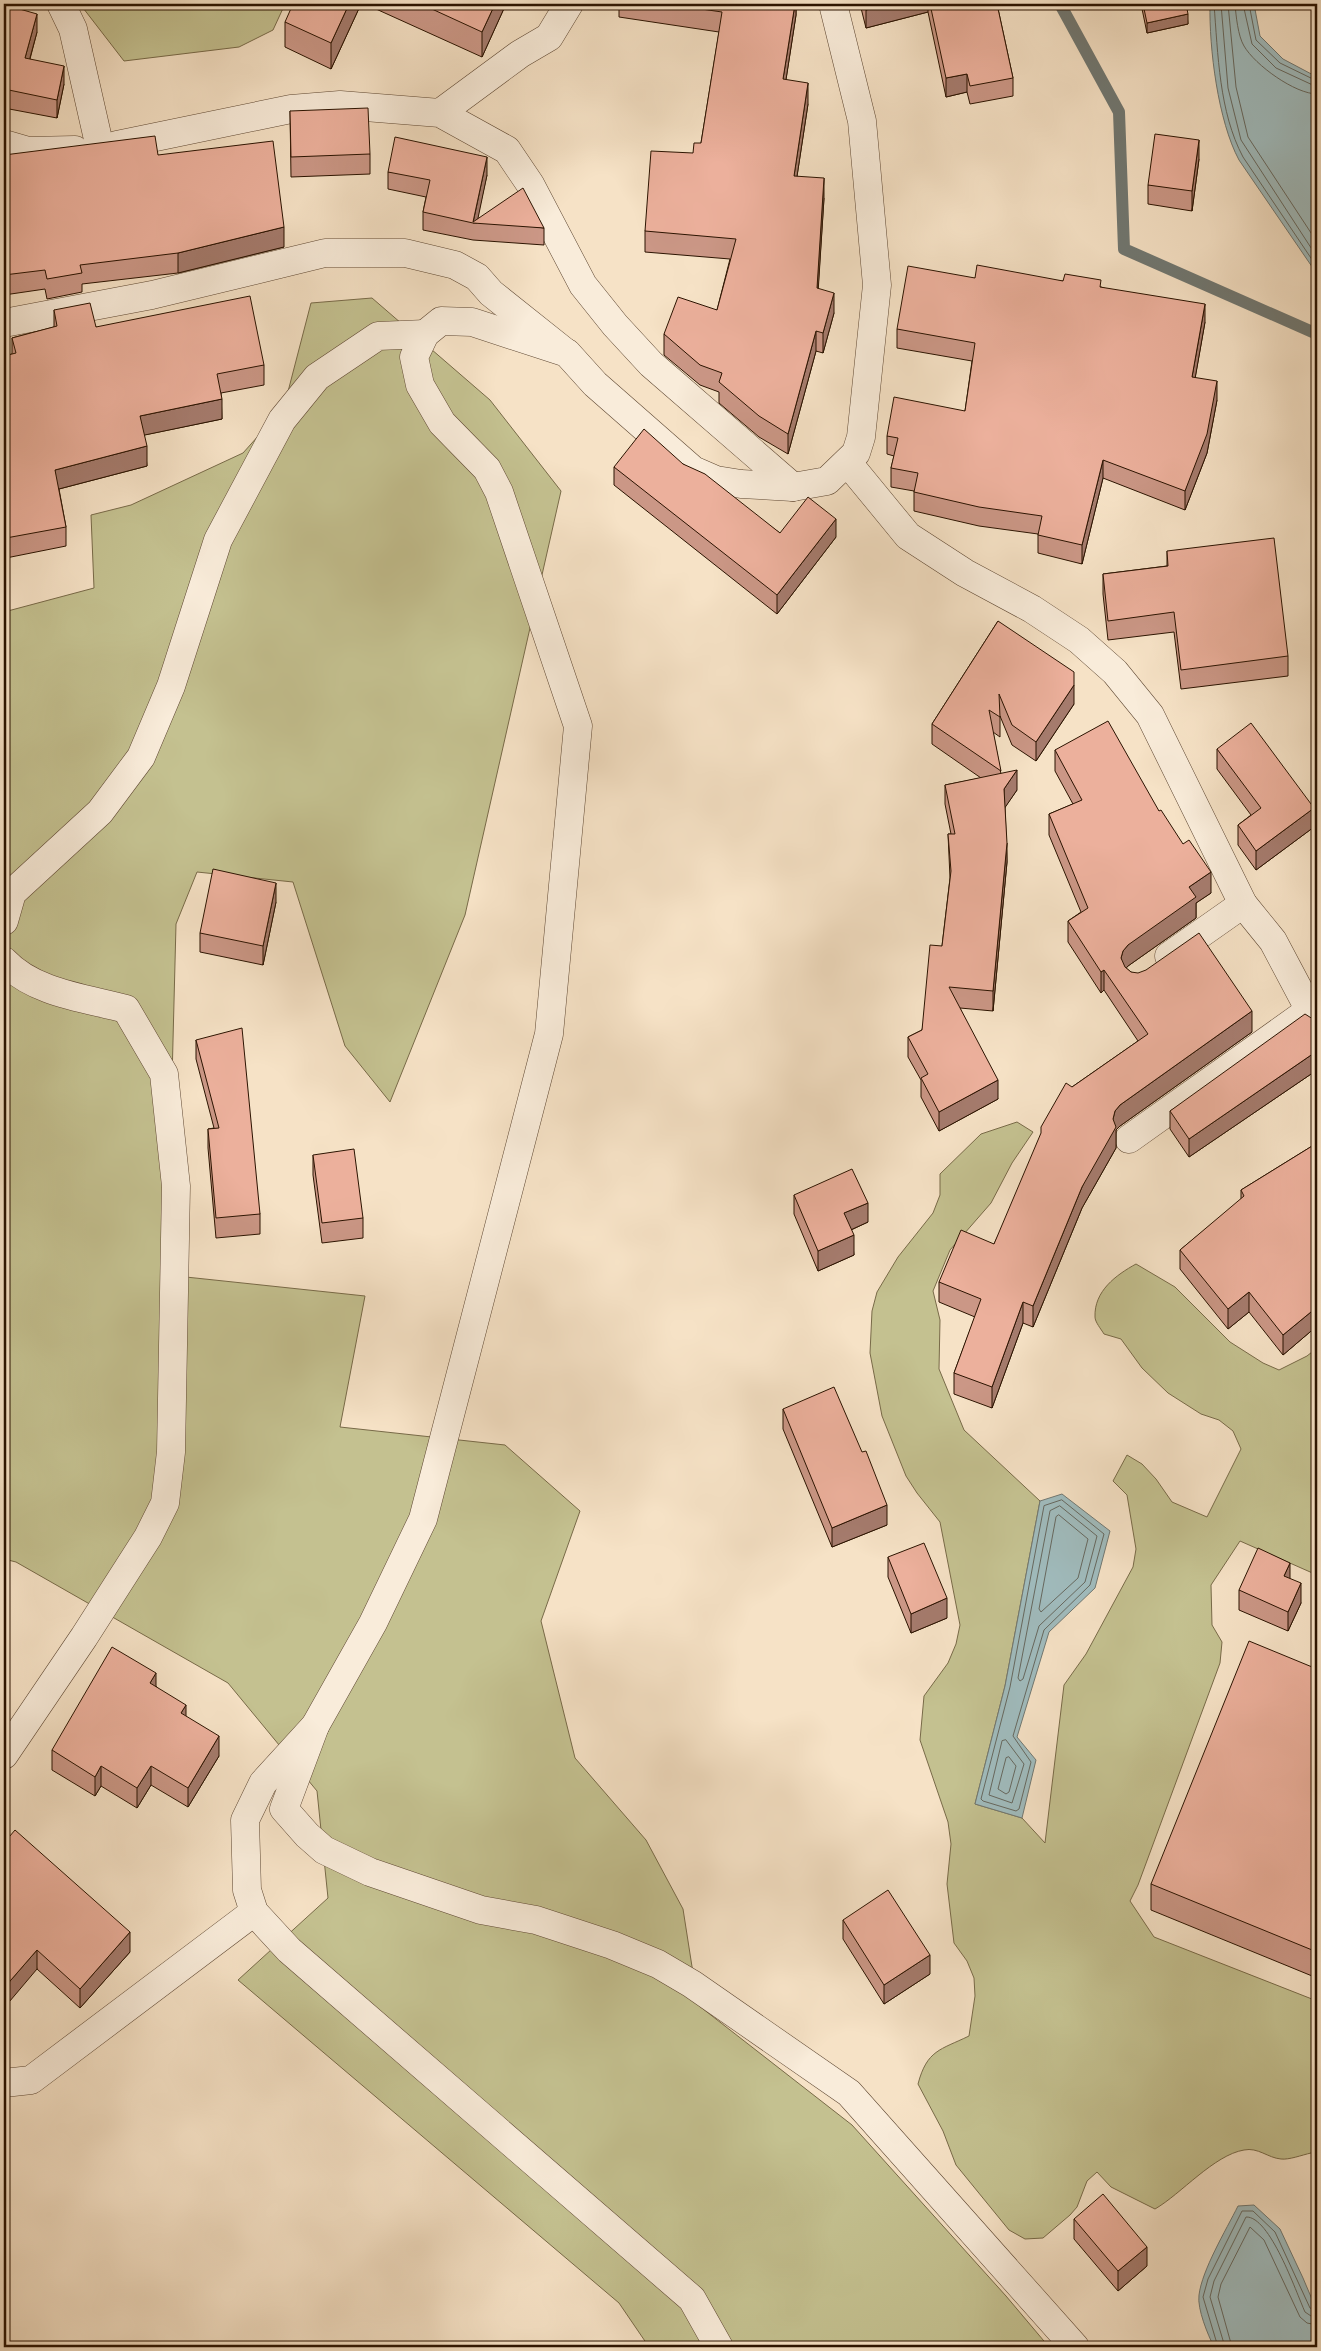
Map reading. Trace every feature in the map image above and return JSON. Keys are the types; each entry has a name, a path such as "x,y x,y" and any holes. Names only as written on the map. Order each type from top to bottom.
{"street":[{"path":"61,4 73,29 100,148"},
{"path":"440,113 520,54 549,37 569,4"},
{"path":"4,323 152,295 325,253 405,253 455,264 477,277 491,293 567,353 596,384 693,470 716,480 741,484 793,487 827,482 856,453 861,437 877,285 862,121 833,4"},
{"path":"4,144 28,151 100,148 291,109 340,105 440,113 507,150 530,184 583,285 615,325 651,364 793,487"},
{"path":"567,353 472,322 441,321 425,334 414,357 420,385 442,423 487,469 499,492 578,726 549,1034 423,1519 372,1623 314,1726 284,1809 307,1835 324,1850 370,1872 481,1910 536,1920 612,1945 658,1964 692,1984 849,2093 1075,2347"},
{"path":"4,921 12,894 100,812 141,757 171,686 218,540 282,420 317,377 378,336 425,334"},
{"path":"848,463 908,536 965,573 1040,614 1079,640 1116,672 1150,715 1243,904 1273,942 1313,1017 1129,1139"},
{"path":"1145,972 1243,904"},
{"path":"4,960 11,968 40,987 126,1009 164,1074 176,1186 171,1452 165,1503 137,1554 4,1755"},
{"path":"314,1726 263,1783 245,1820 247,1890 254,1912 289,1950 692,2299 719,2347"},
{"path":"4,2083 31,2080 254,1912"}],"shaded area":[{"path":"80,4 285,4 273,30 239,47 124,61"},
{"path":"372,298 490,400 561,491 465,915 390,1102 345,1046 293,882 197,872 176,924 167,1275 365,1296 340,1427 505,1445 580,1511 541,1621 575,1758 646,1840 683,1909 698,2005 852,2125 1006,2296 1049,2347 649,2347 619,2303 238,1980 328,1898 317,1791 228,1683 16,1562 4,1559 4,612 94,588 91,515 131,505 243,453 284,407 311,303"},
{"path":"1017,1122 1033,1132 1012,1163 991,1203 950,1250 933,1291 940,1320 939,1369 964,1430 1040,1501 1005,1686 975,1804 1022,1818 1045,1843 1064,1685 1086,1654 1133,1567 1136,1549 1127,1495 1113,1481 1127,1455 1142,1464 1156,1479 1172,1502 1207,1517 1241,1449 1233,1431 1219,1420 1201,1414 1168,1393 1142,1368 1121,1339 1104,1334 1095,1317 1098,1299 1102,1292 1121,1273 1136,1264 1175,1287 1230,1342 1263,1363 1279,1370 1307,1356 1317,1348 1317,1575 1240,1541 1211,1585 1212,1625 1222,1642 1220,1663 1138,1885 1130,1901 1154,1937 1317,2001 1317,2144 1311,2153 1288,2159 1276,2158 1249,2149 1233,2153 1221,2159 1155,2209 1111,2187 1097,2172 1087,2181 1077,2207 1070,2215 1043,2238 1025,2239 1009,2230 956,2165 943,2131 918,2084 926,2064 936,2052 969,2036 975,1996 974,1978 967,1961 954,1943 947,1884 951,1844 948,1822 920,1740 924,1696 948,1663 956,1644 960,1625 940,1522 906,1476 882,1416 870,1353 872,1311 877,1292 898,1257 933,1213 940,1195 940,1174 981,1134"}],"water":[{"path":"1210,4 1254,4 1260,36 1283,59 1317,77 1317,274 1239,160 1232,144 1225,125 1216,84 1211,41"},
{"path":"1062,1494 1110,1531 1095,1588 1049,1632 1017,1737 1036,1760 1022,1818 975,1804 1005,1686 1040,1501"},
{"path":"1254,2205 1280,2229 1303,2278 1317,2311 1317,2347 1214,2347 1200,2307 1199,2295 1201,2285 1215,2250 1238,2206"}],"building":[{"path":"4,4 10,4 9,6 37,14 25,58 64,66 57,100 4,89"},
{"path":"293,4 349,4 331,43 285,22"},
{"path":"421,4 495,4 482,32"},
{"path":"667,4 795,4 783,79 808,83 794,176 824,178 817,288 834,293 823,333 816,331 788,434 759,416 719,382 722,373 700,365 664,334 678,297 717,310 736,239 645,231 651,151 693,153 694,143 701,143 722,12"},
{"path":"865,4 889,4 866,10"},
{"path":"930,4 997,4 1013,78 970,86 967,74 946,78"},
{"path":"1143,4 1186,4 1188,14 1147,23"},
{"path":"368,108 370,154 291,157 290,111"},
{"path":"1155,134 1199,140 1192,191 1148,185"},
{"path":"155,136 158,155 273,141 284,227 178,253 80,265 82,273 47,279 45,270 4,275 4,155"},
{"path":"395,137 487,157 473,222 523,188 544,228 473,223 423,212 430,180 388,172"},
{"path":"977,265 1063,281 1065,274 1101,280 1100,287 1205,304 1192,377 1217,381 1207,434 1185,491 1103,460 1082,545 1038,535 1042,516 979,507 914,492 918,473 891,468 898,438 887,436 894,397 965,411 975,343 897,329 908,266 975,278"},
{"path":"250,296 264,365 217,374 222,399 140,416 147,446 55,470 66,527 6,538 4,527 4,356 16,353 12,338 57,326 54,310 90,303 96,327"},
{"path":"644,429 683,464 705,474 780,533 808,497 836,519 777,595 614,467"},
{"path":"1274,538 1288,656 1181,670 1174,612 1108,621 1103,574 1168,566 1167,551"},
{"path":"998,621 1074,672 1074,685 1036,742 1012,725 999,694 1000,717 989,710 1001,771 932,724"},
{"path":"1108,721 1159,811 1161,810 1183,844 1189,840 1211,872 1189,887 1196,897 1128,945 1123,951 1121,958 1125,967 1131,972 1138,973 1146,970 1199,933 1252,1011 1120,1105 1115,1111 1113,1119 1116,1127 1082,1187 1033,1306 1023,1302 992,1387 954,1373 981,1299 939,1282 961,1230 994,1244 1041,1133 1041,1127 1066,1083 1072,1087 1148,1034 1104,970 1101,972 1068,921 1088,908 1049,814 1082,800 1055,750"},
{"path":"1251,723 1314,808 1256,851 1238,825 1261,808 1217,749"},
{"path":"1017,770 1004,789 1007,843 993,991 949,987 998,1080 939,1112 921,1078 928,1074 908,1037 922,1030 930,945 942,946 951,871 948,834 955,834 945,785"},
{"path":"213,869 276,883 263,946 200,933"},
{"path":"1305,1014 1317,1021 1317,1051 1189,1139 1170,1111"},
{"path":"242,1028 260,1214 216,1218 208,1129 219,1128 196,1040"},
{"path":"1317,1143 1317,1307 1283,1335 1249,1292 1228,1309 1180,1250 1244,1196 1241,1190"},
{"path":"354,1149 363,1218 322,1223 313,1155"},
{"path":"852,1169 868,1203 844,1213 854,1235 818,1251 794,1195"},
{"path":"834,1387 862,1452 866,1451 887,1505 832,1528 783,1409"},
{"path":"924,1543 947,1598 911,1614 888,1557"},
{"path":"1258,1548 1290,1563 1284,1576 1301,1583 1288,1612 1239,1590"},
{"path":"1249,1641 1317,1669 1317,1952 1151,1884"},
{"path":"112,1647 156,1673 150,1683 186,1705 181,1713 219,1736 188,1788 151,1766 137,1788 101,1766 95,1777 52,1750"},
{"path":"15,1830 130,1932 80,1989 37,1950 4,1988 4,1843"},
{"path":"888,1890 930,1955 884,1985 843,1920"},
{"path":"1103,2194 1147,2247 1118,2271 1074,2219"}],"waterway":[{"path":"1060,4 1119,112 1124,249 1317,334"}]}
